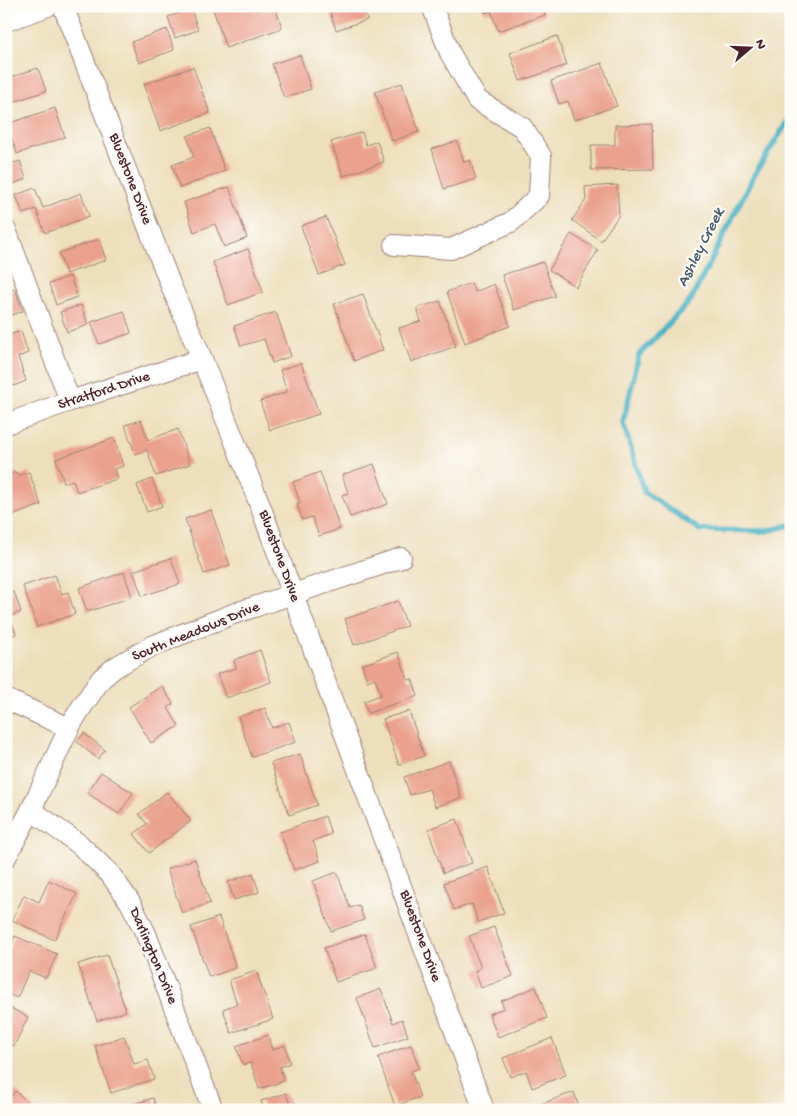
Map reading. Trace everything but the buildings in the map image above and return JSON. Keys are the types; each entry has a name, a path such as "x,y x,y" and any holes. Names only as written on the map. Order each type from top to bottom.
{"street":[{"path":"6,21 48,6"},
{"name":"Bluestone Drive","path":"63,6 171,286 202,359 294,595 484,1110"},
{"path":"394,245 452,249 511,222 539,196 541,156 522,127 477,100 450,53 432,6"},
{"path":"6,230 70,401"},
{"name":"Stratford Drive","path":"6,424 70,401 202,359"},
{"name":"South Meadows Drive","path":"6,857 31,810 69,728 90,692 101,679 126,660 152,646 233,614 402,558"},
{"path":"6,699 69,728"},
{"name":"Darlington Drive","path":"31,810 78,844 110,874 130,902 146,934 213,1110"}],"waterway":[{"name":"Ashley Creek","path":"791,116 754,175 691,300 639,355 623,422 644,492 700,530 767,531 791,525"}]}
